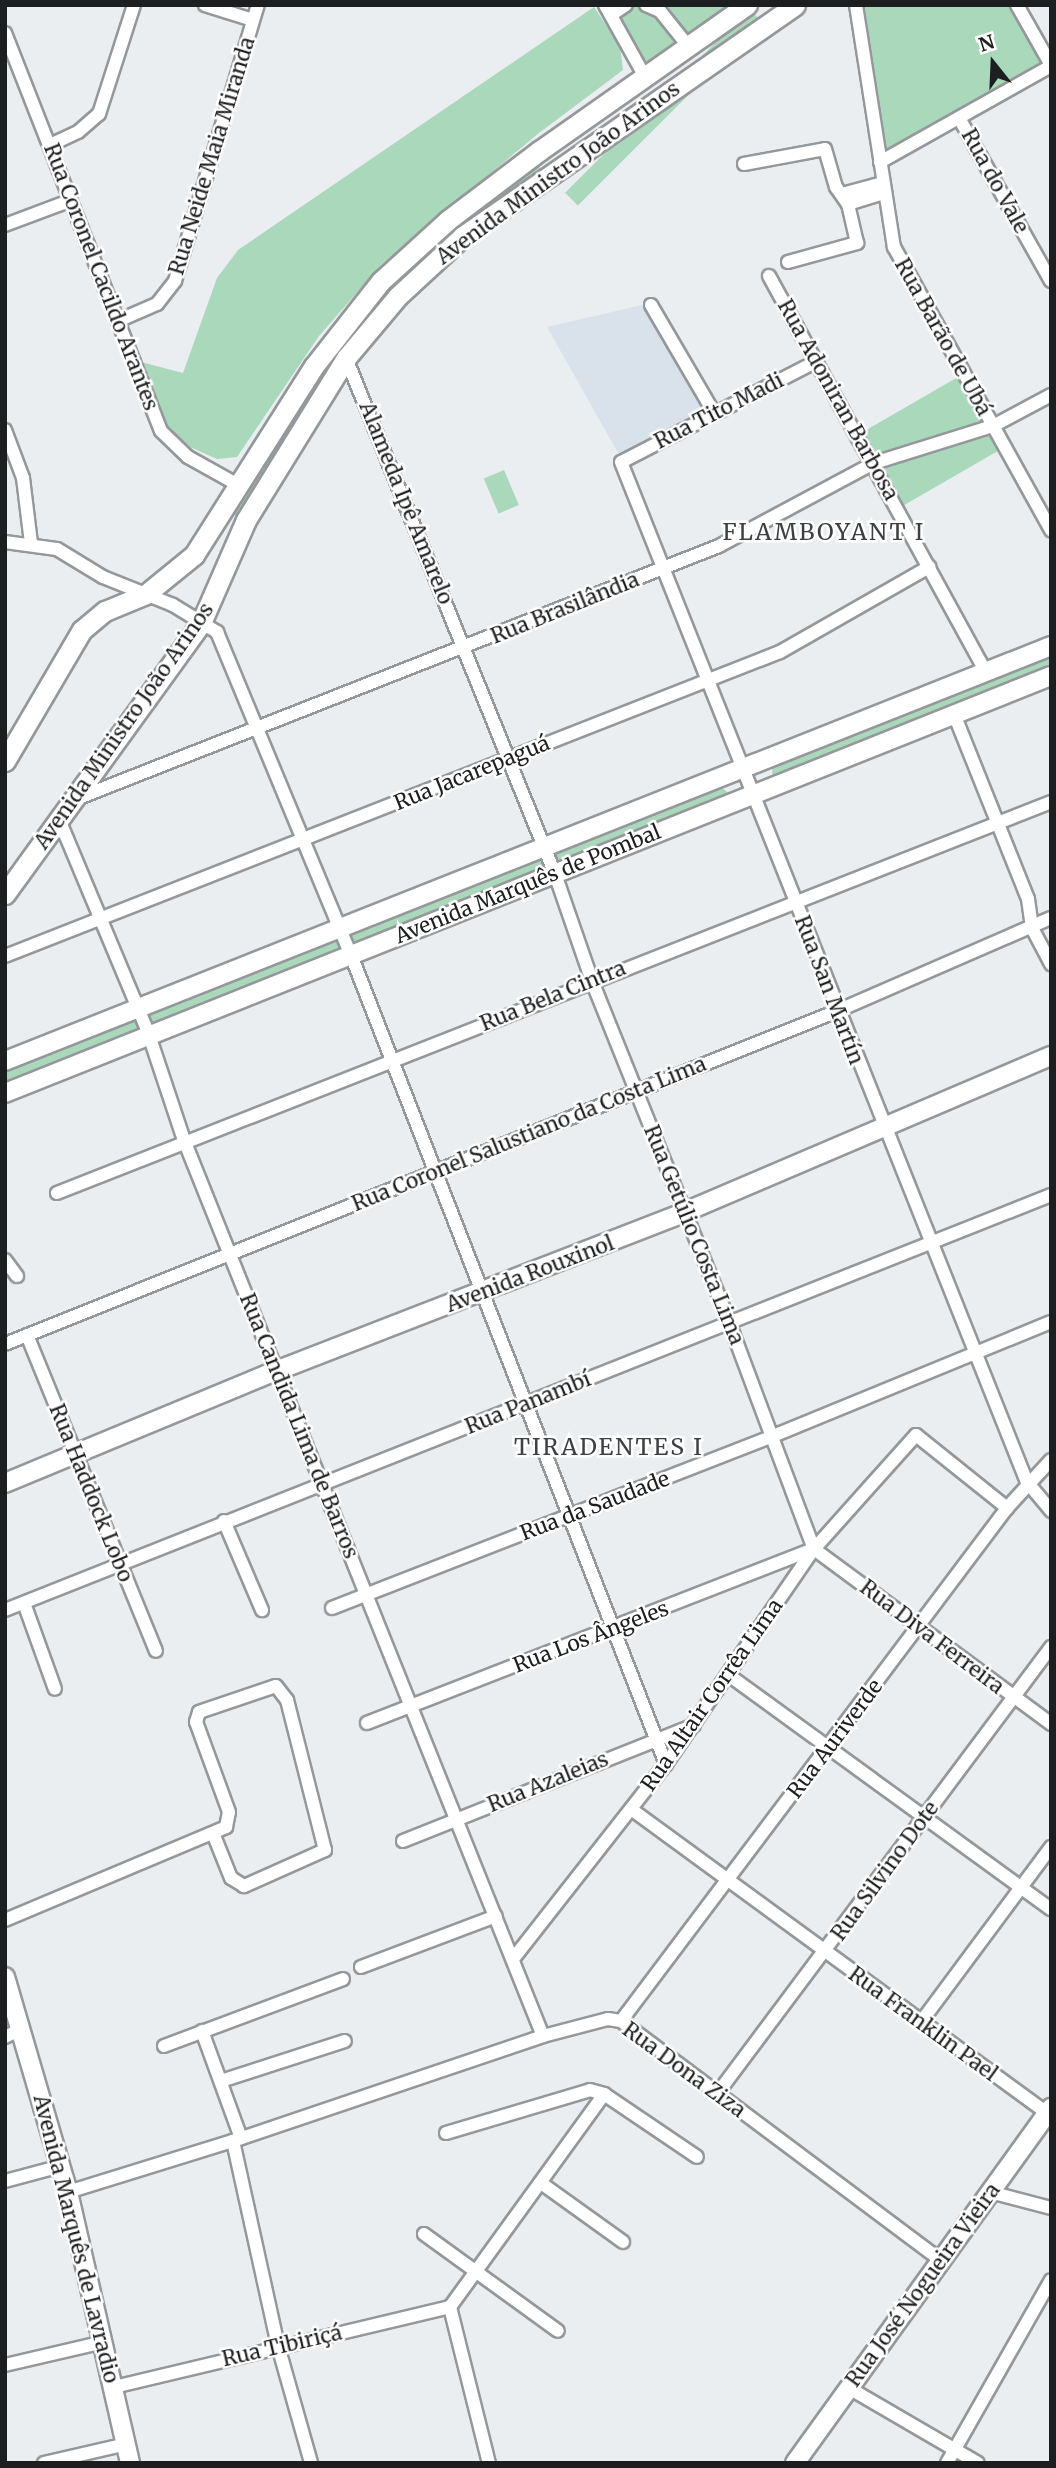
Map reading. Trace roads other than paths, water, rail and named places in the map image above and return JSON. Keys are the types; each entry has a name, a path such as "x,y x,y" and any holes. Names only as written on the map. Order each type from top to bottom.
{"main road":[{"name":"Avenida Ministro João Arinos","path":"5,761 82,630 104,611 146,594 194,555 314,366 381,281 448,220 587,116 747,5"},
{"name":"Avenida Ministro João Arinos","path":"5,894 63,809 202,620 261,497 346,358 420,274 463,236 794,5"},
{"path":"682,83 693,66 688,46"},
{"path":"580,153 576,133 587,116"},
{"path":"240,486 261,497"},
{"name":"Avenida Marquês de Pombal","path":"5,1061 1051,646"},
{"name":"Avenida Marquês de Pombal","path":"5,1093 1051,676"},
{"path":"752,765 762,791"},
{"path":"723,777 731,803"},
{"path":"551,845 561,871"},
{"path":"5,886 31,859"},
{"path":"518,859 529,873 530,883"},
{"path":"347,927 356,943 356,953"},
{"path":"314,940 326,965"},
{"path":"146,1007 154,1016 156,1033"},
{"path":"113,1020 123,1046"},
{"name":"Avenida Rouxinol","path":"5,1483 276,1371 482,1293 884,1131 1051,1056"},
{"name":"Avenida Marquês de Lavradio","path":"5,1977 12,2033 68,2192 130,2463"},
{"name":"Rua José Nogueira Vieira","path":"795,2463 1049,2111"}],"street":[{"path":"50,145 78,132 99,114 134,5"},
{"path":"205,5 253,20"},
{"name":"Rua Neide Maia Miranda","path":"120,320 157,304 175,281 258,5"},
{"path":"626,5 608,10 645,76"},
{"path":"646,5 661,8 688,46"},
{"name":"Rua Barão de Ubá","path":"856,5 894,247 1051,530"},
{"path":"880,162 1051,66 1017,5"},
{"name":"Rua Coronel Cacildo Arantes","path":"5,33 50,145 69,201 168,440 240,486"},
{"name":"Rua do Vale","path":"959,118 1051,281"},
{"path":"744,164 825,149 845,199 857,243 788,262"},
{"path":"845,199 884,188"},
{"path":"5,225 69,201"},
{"name":"Rua Adoniran Barbosa","path":"769,276 874,463 986,672"},
{"path":"651,305 714,413"},
{"name":"Alameda Ipê Amarelo","path":"346,358 464,648"},
{"name":"Rua Tito Madi","path":"665,568 621,462 817,361"},
{"name":"Rua Brasilândia","path":"63,809 719,547 874,463 993,426 1051,395"},
{"path":"5,430 23,478 31,543"},
{"path":"5,542 31,543 57,549 103,577 202,620 217,632 260,729 304,840 347,927"},
{"name":"Rua Jacarepaguá","path":"5,956 780,652 929,567"},
{"path":"665,568 709,679 752,765"},
{"path":"464,648 509,759 551,845"},
{"path":"954,714 1028,899 1032,928 1051,964"},
{"name":"Rua San Martín","path":"762,791 793,900 884,1131 1027,1482 1051,1511"},
{"name":"Rua Bela Cintra","path":"57,1193 184,1140 793,900 1051,802"},
{"path":"63,809 103,919 146,1007"},
{"name":"Rua Getúlio Costa Lima","path":"561,871 592,981 729,1322 814,1549"},
{"name":"Rua Coronel Salustiano da Costa Lima","path":"8,1339 27,1335 837,1011 1051,918"},
{"path":"356,953 388,1060 571,1516 659,1739 666,1764"},
{"name":"Rua Candida Lima de Barros","path":"156,1033 184,1140 412,1705 453,1820 496,1916 543,2036"},
{"name":"Rua Panambí","path":"5,1610 1051,1195"},
{"path":"5,1260 17,1276"},
{"name":"Rua da Saudade","path":"332,1608 773,1436 1051,1322"},
{"name":"Rua Haddock Lobo","path":"27,1335 156,1651"},
{"name":"Rua Altair Corrêa Lima","path":"513,1959 666,1764 730,1676 814,1549 916,1435 1007,1508"},
{"name":"Rua Auriverde","path":"621,2021 730,1880 1007,1508 1027,1482 1051,1460"},
{"path":"224,1521 262,1610"},
{"name":"Rua Diva Ferreira","path":"814,1549 917,1628 1051,1724"},
{"name":"Rua Los Ângeles","path":"367,1723 814,1549"},
{"path":"24,1603 55,1689"},
{"name":"Rua Silvino Dote","path":"717,2094 1051,1647"},
{"path":"730,1676 1051,1909"},
{"path":"5,1920 226,1827 229,1812 196,1722 199,1712 276,1686 287,1700 325,1850 244,1886 231,1878 213,1833"},
{"name":"Rua Azaleias","path":"403,1841 694,1725"},
{"name":"Rua Franklin Pael","path":"631,1809 921,2022 1049,2111"},
{"path":"921,2022 1051,1847"},
{"path":"361,1967 496,1916"},
{"path":"164,2046 343,1979"},
{"name":"Rua Dona Ziza","path":"68,2192 237,2140 543,2036 591,2022 621,2021 941,2260"},
{"path":"202,2031 221,2081 237,2140 278,2346 311,2463"},
{"path":"221,2081 345,2041"},
{"path":"446,2133 590,2090 604,2094 697,2157"},
{"path":"489,2463 450,2306 476,2275 604,2094"},
{"path":"5,2181 61,2166"},
{"path":"541,2183 623,2242"},
{"path":"990,2192 1051,2208"},
{"path":"424,2234 476,2275 558,2331"},
{"path":"947,2463 1051,2280"},
{"name":"Rua Tibiriçá","path":"114,2387 450,2306"},
{"path":"5,2365 104,2343"},
{"path":"849,2388 978,2463"},
{"path":"44,2463 127,2444"}],"district":[{"name":"FLAMBOYANT I","path":"824,532"},
{"name":"TIRADENTES I","path":"609,1447"}]}
